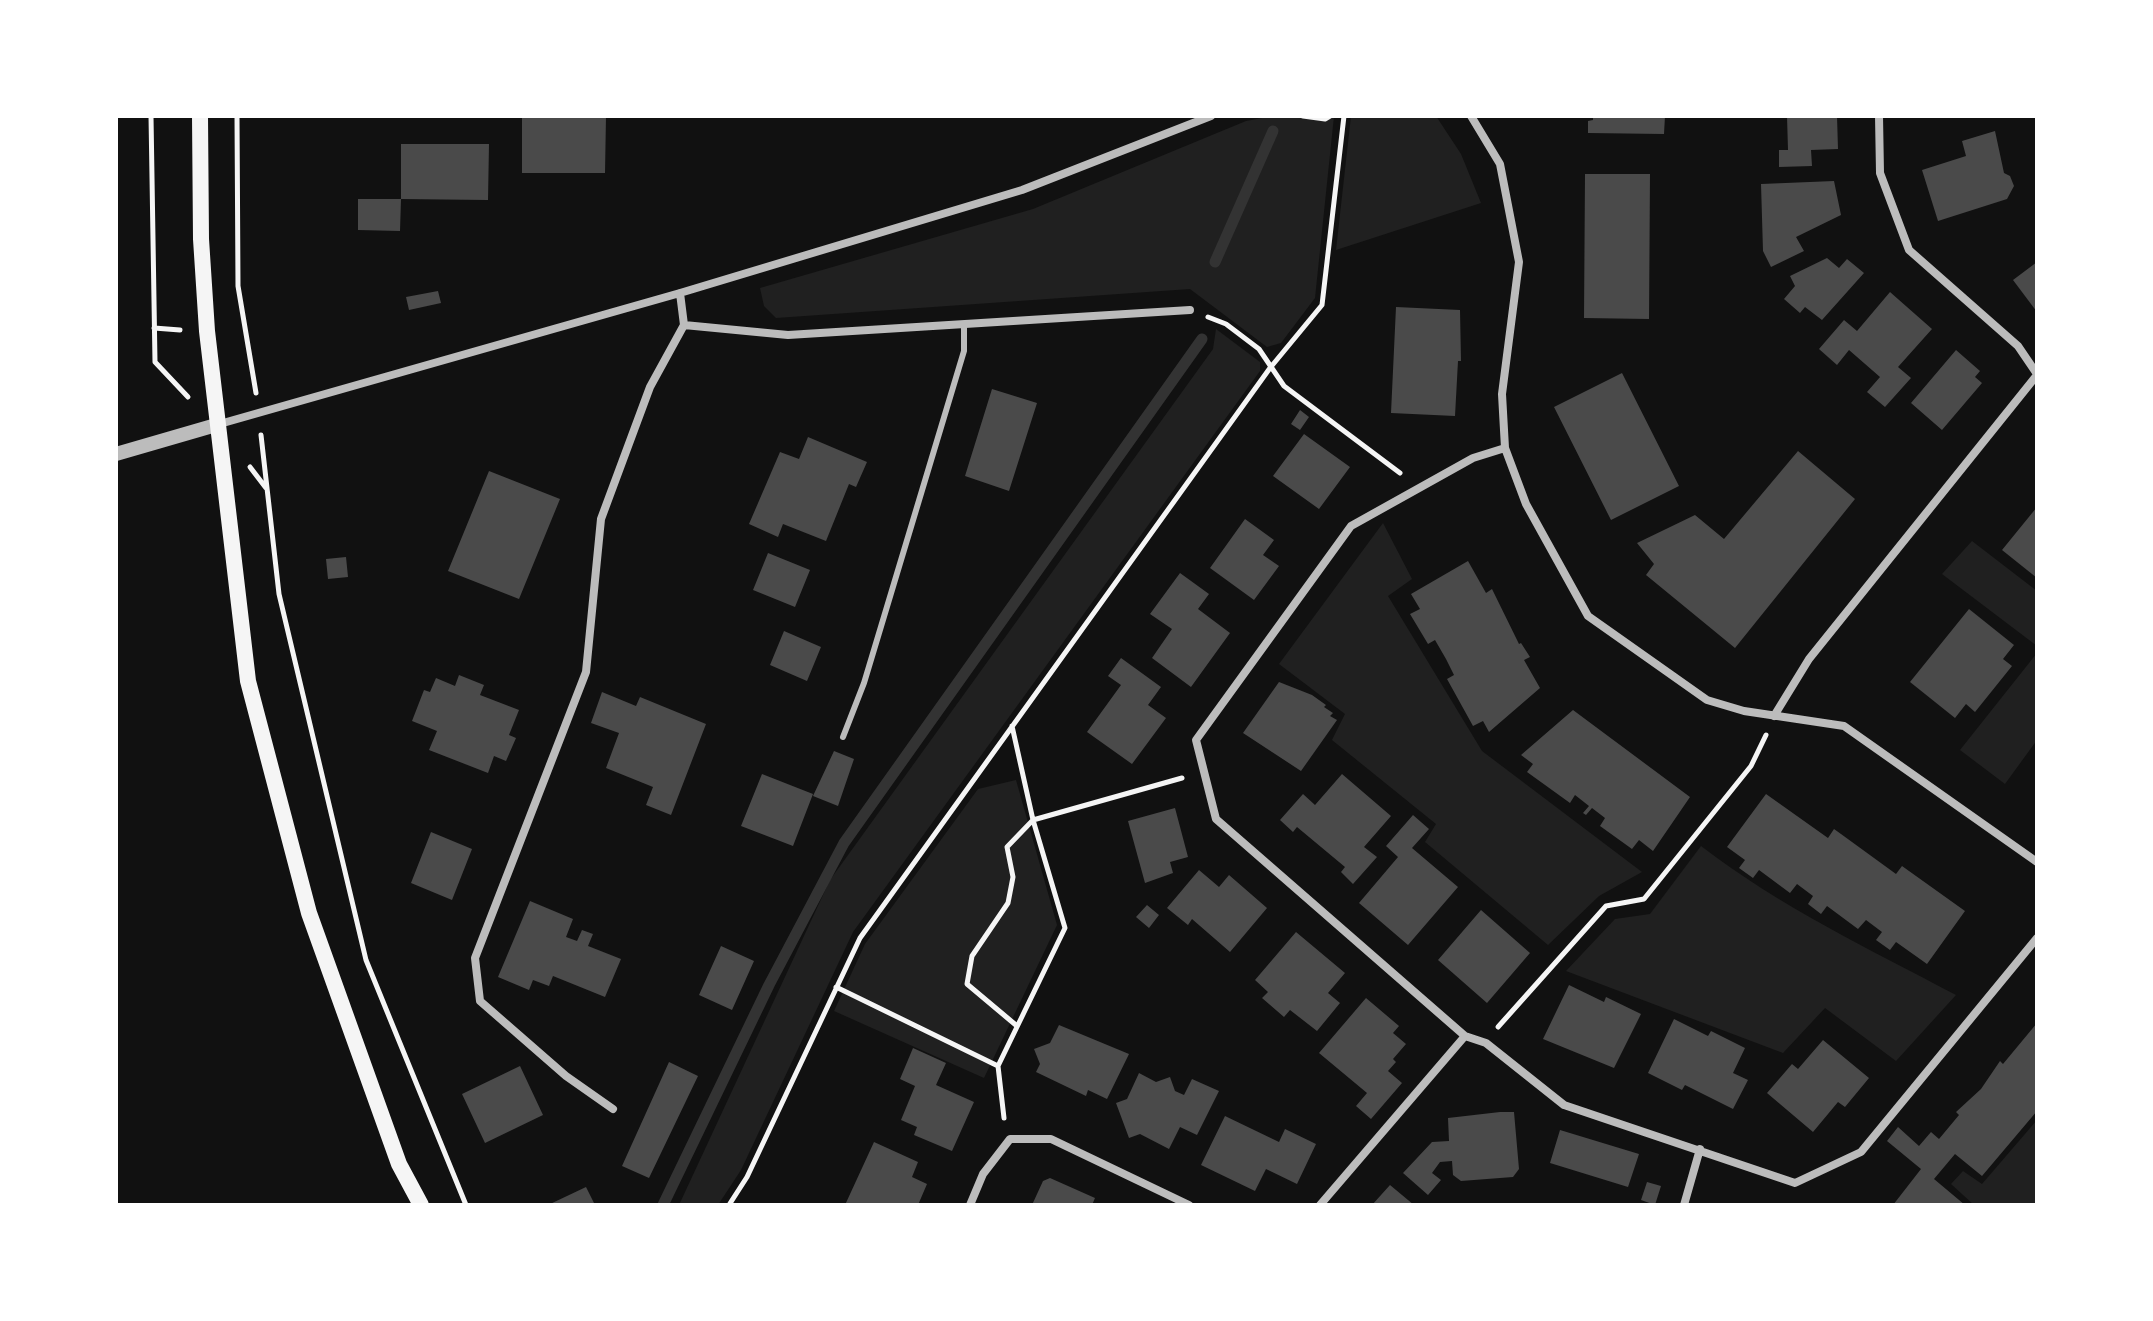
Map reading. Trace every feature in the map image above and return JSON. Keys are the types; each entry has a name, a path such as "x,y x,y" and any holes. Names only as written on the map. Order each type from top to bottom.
{"main road":[{"path":"200,116 201,239 216,425 248,681 309,913 399,1164 421,1205"}],"street":[{"path":"116,454 680,293 1022,190 1211,116"},
{"path":"1471,116 1500,164 1519,262 1502,394 1505,448 1526,504 1588,616 1707,700 1774,716 1844,726 2037,862"},
{"path":"1774,716 1809,659 2037,375 2018,346 1909,250 1880,173 1879,116"},
{"path":"613,1109 566,1076 480,1001 475,958 586,672 601,519 650,387 684,325 680,293"},
{"path":"684,325 788,335 1190,310"},
{"path":"1505,448 1473,458 1351,526 1196,740 1216,819 1465,1036 1486,1043 1564,1105 1795,1183 1861,1152 2037,938"},
{"path":"1320,1205 1465,1036"},
{"path":"970,1205 983,1174 1010,1139 1051,1139 1189,1205"},
{"path":"1684,1205 1700,1149"}],"lane":[{"path":"843,737 864,683 964,351 964,324"}],"path":[{"path":"151,116 155,362"},
{"path":"237,116 238,286 245,332"},
{"path":"1303,116 1325,119 1330,116"},
{"path":"729,1205 747,1177 860,938 1270,368 1322,305 1344,116"},
{"path":"1226,324 1259,349 1284,386 1394,466 1417,491"},
{"path":"267,488 279,594 366,960 466,1205"},
{"path":"1486,1043 1606,906 1644,899 1751,766 1774,716"},
{"path":"1010,1139 1000,1103 998,1066 1065,928 1033,820 1012,726"},
{"path":"1017,1026 967,984 972,956 1008,903 1013,877 1007,847 1033,820 1202,771"},
{"path":"836,987 998,1066"}],"shaded area":[{"path":"1273,116 1334,116 1315,298 1281,343 1267,347 1190,289 776,318 764,306 760,288 1033,209 1246,121"},
{"path":"1351,116 1436,116 1461,154 1481,203 1336,250"},
{"path":"1216,329 1260,362 1260,371 853,932 741,1170 718,1205 679,1205 830,880 1213,349"},
{"path":"1383,523 1412,579 1388,596 1482,751 1642,872 1599,896 1548,945 1425,842 1436,824 1332,740 1345,714 1279,664"},
{"path":"1972,541 2037,591 2037,646 1942,574"},
{"path":"2037,653 2037,740 2005,784 1960,750"},
{"path":"1016,780 1057,925 984,1078 834,1011 865,944 978,789"},
{"path":"1701,846 1793,907 1956,995 1896,1061 1825,1008 1783,1053 1566,971 1615,919 1650,914"},
{"path":"2037,1120 2037,1205 1974,1205 1951,1184 1963,1171 1982,1184"}],"building":[{"path":"522,116 606,116 605,173 522,173"},
{"path":"1593,116 1665,116 1664,134 1588,133 1588,121 1593,120"},
{"path":"1787,116 1837,116 1838,149 1811,150 1812,166 1779,167 1779,150 1788,150"},
{"path":"1995,131 2004,173 2010,176 2014,186 2007,199 1938,221 1922,170 1966,156 1962,141"},
{"path":"401,144 489,144 488,200 401,199"},
{"path":"1585,174 1650,174 1649,319 1584,318"},
{"path":"1834,181 1841,215 1796,237 1804,251 1771,267 1763,251 1761,184"},
{"path":"358,199 401,199 400,231 358,230"},
{"path":"1827,258 1839,268 1847,259 1864,273 1822,320 1805,307 1800,313 1784,299 1795,286 1790,276"},
{"path":"2037,262 2037,312 2013,280"},
{"path":"438,291 441,303 409,310 406,297"},
{"path":"1890,292 1932,329 1898,367 1911,378 1885,407 1867,392 1880,377 1849,350 1837,365 1819,349 1844,320 1857,331"},
{"path":"1396,307 1460,310 1461,361 1458,361 1455,416 1391,413"},
{"path":"1956,350 1980,371 1975,377 1982,383 1942,430 1911,403"},
{"path":"1622,373 1679,486 1611,520 1554,407"},
{"path":"992,389 1037,403 1009,491 965,476"},
{"path":"1300,410 1309,417 1300,430 1291,424"},
{"path":"1304,434 1350,467 1319,509 1273,476"},
{"path":"808,437 867,462 856,487 849,484 826,541 783,524 778,537 749,524 780,452 799,459"},
{"path":"1798,451 1855,499 1735,648 1646,575 1654,564 1637,543 1695,515 1724,539"},
{"path":"489,471 560,499 519,599 448,571"},
{"path":"2037,507 2037,578 2002,550"},
{"path":"1245,519 1274,540 1263,555 1279,566 1254,600 1210,568"},
{"path":"768,553 810,570 795,607 753,590"},
{"path":"346,557 348,577 328,579 326,559"},
{"path":"1468,561 1486,593 1492,589 1519,644 1530,657 1524,660 1540,688 1489,732 1483,721 1473,726 1447,679 1454,675 1446,659 1435,640 1428,644 1410,614 1420,609 1411,594"},
{"path":"1180,573 1209,594 1198,609 1230,633 1191,687 1152,658 1172,629 1150,614"},
{"path":"1969,609 2014,645 2003,659 2012,666 1975,712 1966,704 1955,718 1910,682"},
{"path":"784,631 821,647 807,681 770,665"},
{"path":"1121,658 1161,687 1148,705 1166,718 1132,764 1087,732 1121,685 1108,676"},
{"path":"459,675 484,685 480,695 519,710 509,735 516,738 506,761 494,756 488,773 429,750 437,731 412,721 424,690 430,692 436,678 455,686"},
{"path":"1279,682 1312,695 1326,705 1324,707 1333,713 1330,716 1337,720 1301,771 1243,733"},
{"path":"602,692 636,706 640,697 706,724 671,815 646,805 653,787 606,768 619,733 591,723"},
{"path":"1573,710 1690,797 1653,851 1639,840 1632,849 1600,826 1605,818 1592,808 1586,815 1583,813 1589,806 1575,795 1570,803 1527,772 1533,764 1521,755"},
{"path":"834,751 854,759 838,806 813,796"},
{"path":"762,774 813,794 793,846 741,826"},
{"path":"1342,774 1391,816 1364,847 1377,857 1353,884 1341,872 1345,867 1297,827 1293,832 1280,820 1303,794 1315,805"},
{"path":"1766,794 1828,838 1834,829 1896,874 1902,866 1965,911 1927,964 1896,942 1890,950 1876,940 1882,932 1866,920 1858,929 1827,906 1821,914 1808,904 1813,896 1797,884 1790,893 1759,870 1753,878 1739,868 1745,860 1727,847"},
{"path":"1175,808 1188,857 1170,862 1173,873 1145,883 1128,821"},
{"path":"1413,815 1429,829 1412,848 1458,887 1408,945 1359,903 1398,857 1386,846"},
{"path":"431,832 472,849 452,900 411,883"},
{"path":"1199,870 1219,887 1229,875 1267,908 1230,952 1192,919 1188,925 1167,908"},
{"path":"530,901 573,919 566,937 577,941 582,930 593,934 588,946 621,959 605,997 553,976 549,986 533,980 529,990 498,977"},
{"path":"1147,905 1159,915 1149,928 1136,917"},
{"path":"1481,910 1530,953 1487,1003 1438,960"},
{"path":"1296,932 1345,973 1328,993 1340,1003 1317,1031 1290,1010 1284,1017 1262,998 1268,992 1255,980"},
{"path":"721,946 754,961 732,1010 699,995"},
{"path":"1569,985 1604,1002 1606,997 1641,1014 1614,1068 1543,1039"},
{"path":"1366,998 1399,1026 1393,1033 1406,1044 1393,1059 1396,1062 1388,1071 1402,1083 1371,1119 1356,1106 1367,1093 1319,1053"},
{"path":"1674,1019 1708,1036 1711,1031 1745,1048 1733,1073 1748,1080 1733,1109 1685,1085 1682,1090 1648,1073"},
{"path":"2037,1023 2037,1111 1982,1176 1955,1154 1934,1179 1965,1205 1893,1205 1921,1169 1887,1141 1898,1127 1919,1146 1931,1132 1939,1139 1959,1115 1956,1112 1981,1089 2000,1061 2003,1064"},
{"path":"1059,1025 1129,1054 1107,1099 1088,1090 1086,1096 1036,1072 1040,1064 1034,1049 1050,1043"},
{"path":"1823,1040 1869,1078 1845,1107 1838,1102 1813,1132 1767,1093 1792,1064 1798,1069"},
{"path":"913,1048 946,1063 936,1085 974,1102 952,1151 914,1135 917,1127 901,1120 915,1086 900,1079"},
{"path":"669,1062 698,1076 649,1178 622,1166"},
{"path":"520,1066 543,1115 485,1143 462,1094"},
{"path":"1139,1073 1156,1082 1170,1077 1175,1091 1184,1095 1192,1079 1219,1091 1197,1135 1180,1127 1169,1149 1140,1134 1129,1138 1116,1103 1127,1099"},
{"path":"1514,1112 1519,1169 1513,1177 1461,1181 1453,1175 1452,1161 1440,1162 1432,1173 1441,1180 1428,1195 1403,1173 1432,1142 1449,1141 1448,1118"},
{"path":"1225,1116 1279,1142 1285,1129 1316,1144 1297,1184 1266,1169 1255,1191 1201,1165"},
{"path":"1560,1130 1639,1154 1628,1187 1550,1163"},
{"path":"874,1142 918,1162 912,1177 927,1184 918,1205 845,1205"},
{"path":"1050,1178 1095,1198 1092,1205 1032,1205 1043,1181"},
{"path":"1647,1182 1661,1186 1655,1205 1641,1200"},
{"path":"1390,1185 1414,1205 1372,1205"},
{"path":"586,1187 595,1205 548,1205"}],"waterway":[{"path":"1215,262 1273,131"},
{"path":"663,1205 769,985 844,843 1202,339"}]}
